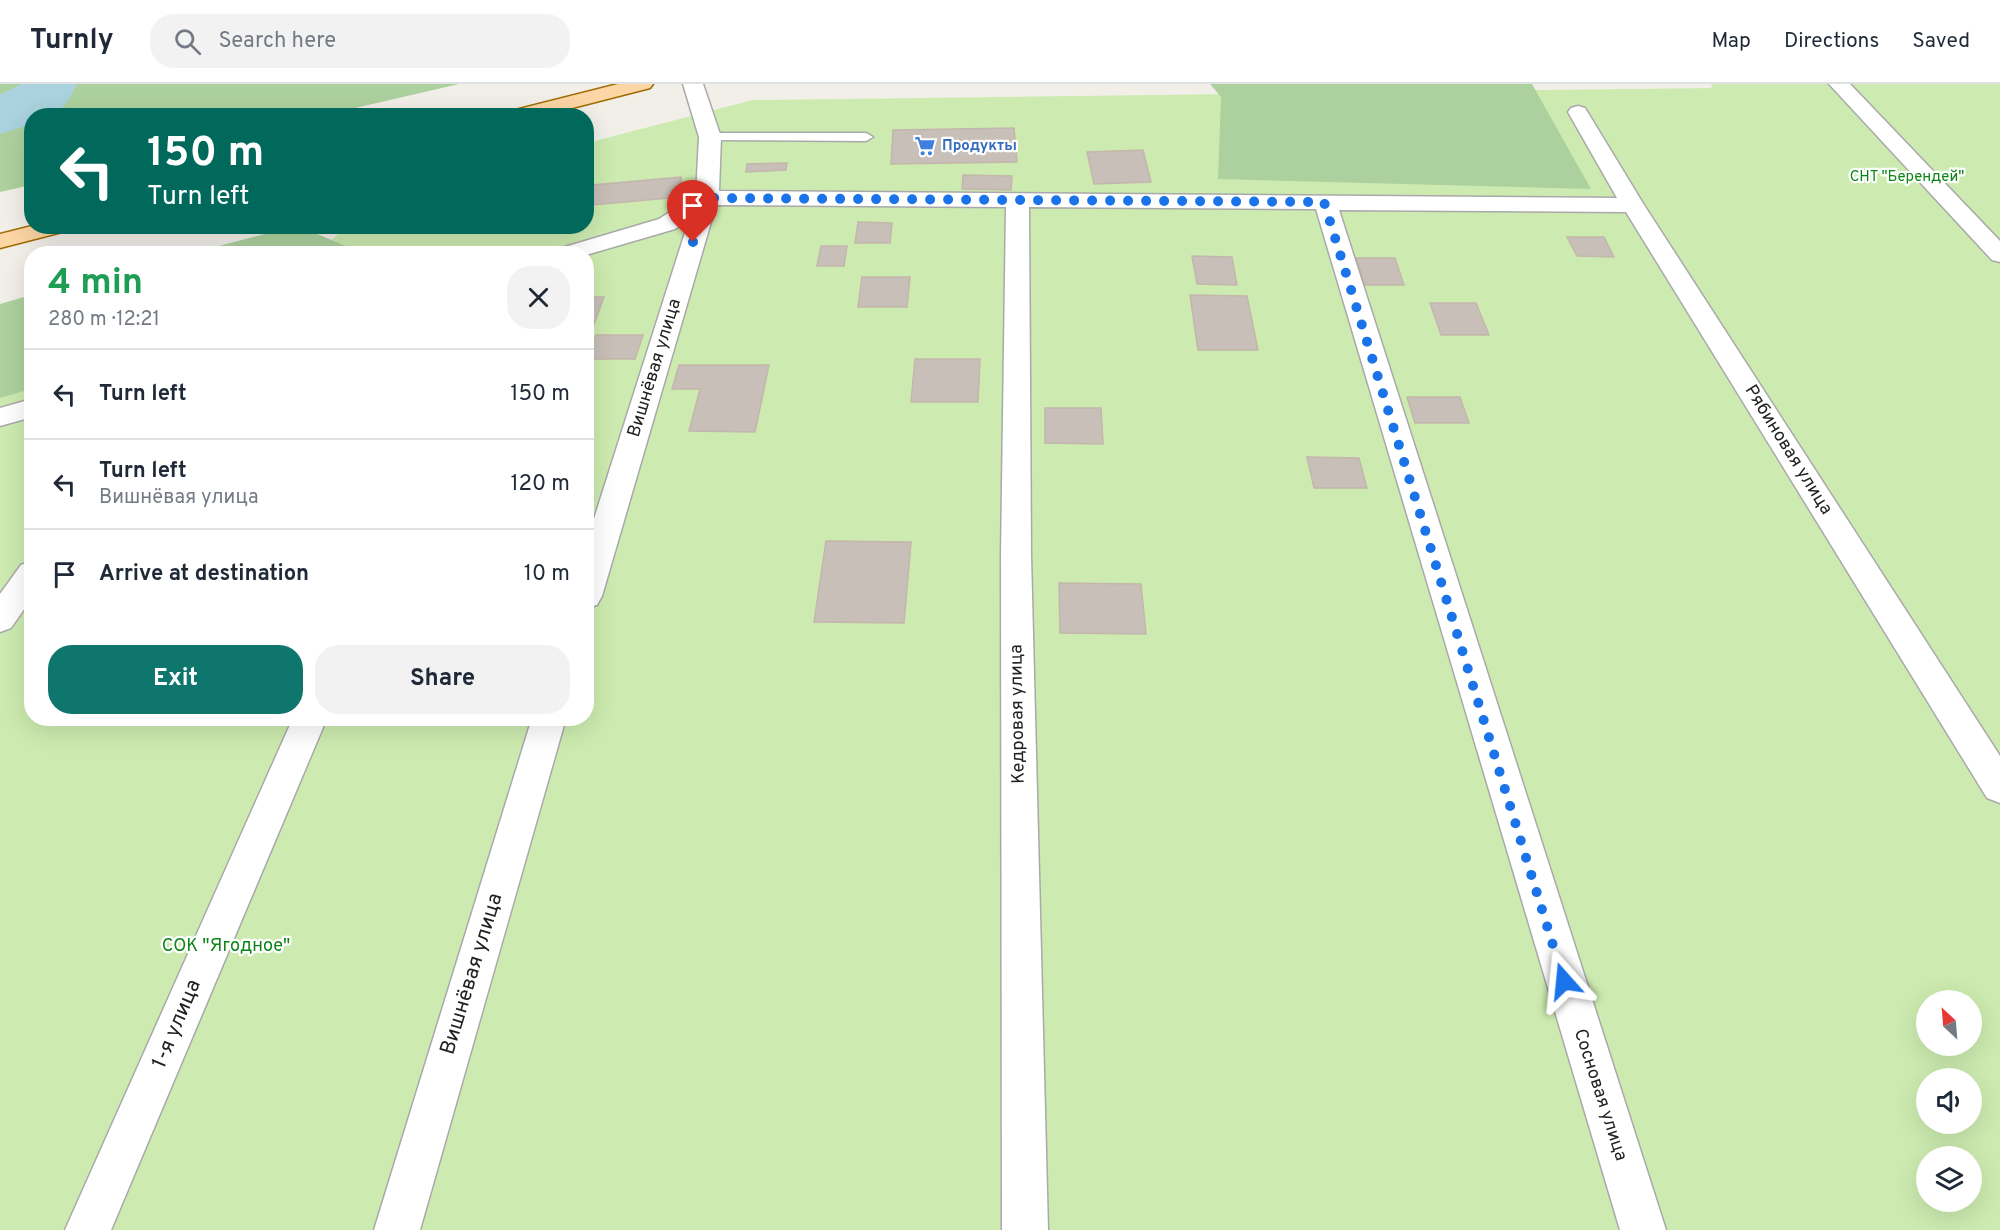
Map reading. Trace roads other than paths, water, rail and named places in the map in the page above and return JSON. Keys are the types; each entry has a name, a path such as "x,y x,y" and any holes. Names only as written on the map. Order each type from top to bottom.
{"main road":[{"path":"546,108 644,84"},
{"path":"0,241 27,234"}],"street":[{"path":"693,84 710,137"},
{"path":"1839,84 2000,255"},
{"name":"Рябиновая улица","path":"1578,112 1633,205 2000,787"},
{"name":"Вишнёвая улица","path":"594,569 706,198 710,137"},
{"path":"593,246 667,224 706,198 1633,205"},
{"name":"Кедровая улица","path":"1018,199 1016,555 1025,1230"},
{"name":"Сосновая улица","path":"1324,202 1643,1230"},
{"path":"0,417 24,410"},
{"path":"0,619 24,584"},
{"name":"1-я улица","path":"88,1230 307,726"},
{"name":"Вишнёвая улица","path":"397,1230 547,726"}],"lane":[{"path":"710,137 866,137"}],"waterway":[{"path":"0,117 42,97 49,84"}],"place":[{"name":"Продукты","path":"925,146"}],"park label":[{"name":"СНТ \"Берендей\"","path":"1907,177"},
{"name":"СОК \"Ягодное\"","path":"226,946"}]}
